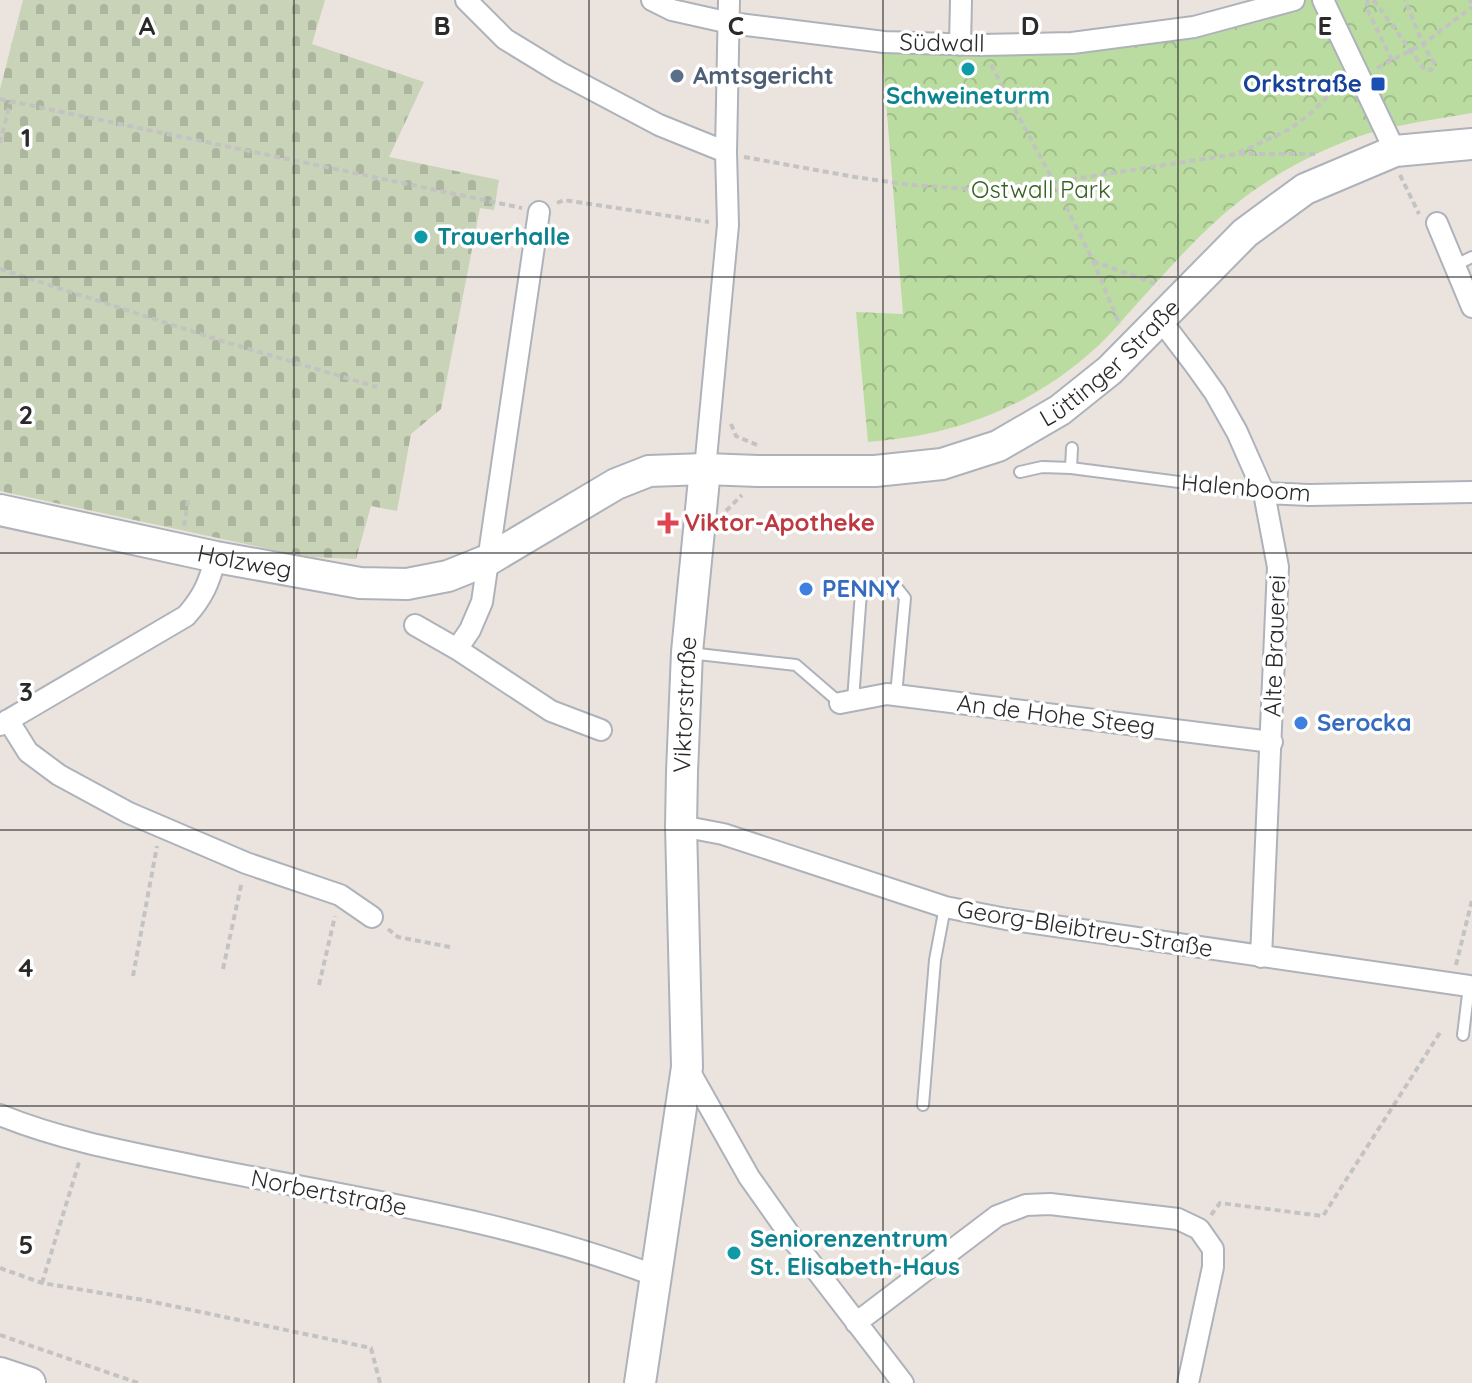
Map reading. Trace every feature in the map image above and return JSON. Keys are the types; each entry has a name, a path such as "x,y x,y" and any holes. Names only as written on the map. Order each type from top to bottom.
{"street":[{"path":"466,0 505,39 559,72 659,125 726,152"},
{"name":"Südwall","path":"652,0 672,10 730,23 884,42 970,45 1072,43 1194,27 1294,0"},
{"name":"Viktorstraße","path":"640,1383 687,1067 681,826 687,652 728,225 729,0"},
{"path":"961,0 970,45"},
{"path":"1323,0 1395,151"},
{"name":"Lüttinger Straße","path":"705,469 875,471 942,464 998,446 1060,410 1110,370 1245,233 1305,189 1395,151 1472,144"},
{"path":"457,649 470,630 482,602 539,212"},
{"path":"1437,223 1463,261 1472,307"},
{"name":"Alte Brauerei","path":"1158,320 1215,393 1237,432 1264,493 1278,567 1261,957"},
{"name":"Holzweg","path":"0,510 216,557 360,583 407,584 448,576 488,560 616,484 649,471 705,469"},
{"name":"Halenboom","path":"1264,493 1472,492"},
{"path":"216,557 208,586 186,616 4,723 28,752 59,775 129,813 246,863 340,895 372,917"},
{"path":"415,625 551,711 601,730"},
{"name":"An de Hohe Steeg","path":"847,702 887,694 1272,742"},
{"name":"Georg-Bleibtreu-Straße","path":"681,826 723,834 945,907 1021,922 1460,984"},
{"path":"687,1067 749,1177 903,1383"},
{"name":"Norbertstraße","path":"0,1115 85,1142 500,1227 656,1276"},
{"path":"856,1323 997,1216 1026,1205 1050,1204 1178,1219 1199,1229 1213,1249 1213,1267 1188,1383"},
{"path":"0,1373 30,1383"}],"lane":[{"path":"1071,468 1072,448"},
{"name":"Halenboom","path":"1020,472 1042,467 1071,468 1264,493"},
{"path":"687,652 796,665 847,702 861,592 866,586 898,589 905,598 896,695"},
{"path":"923,1105 935,960 945,907"},
{"path":"1460,984 1463,1035"}],"path":[{"path":"1393,60 1366,7 1368,1 1375,2 1425,70 1431,70 1435,65 1405,0"},
{"path":"1236,154 1288,130 1332,92 1423,44 1471,3"},
{"path":"970,45 1054,182 1124,333"},
{"path":"0,99 539,212 564,200 728,225"},
{"path":"0,143 10,102"},
{"path":"1395,151 1398,170 1423,222 1437,223"},
{"path":"726,152 911,185 972,189 1054,182 1236,154 1329,154"},
{"path":"1093,261 1168,288"},
{"path":"0,269 377,387"},
{"path":"710,415 726,415 736,436 756,445 770,446"},
{"path":"183,532 188,500"},
{"path":"133,976 158,851 155,824"},
{"path":"223,969 246,863"},
{"path":"319,985 340,895"},
{"path":"1460,984 1472,900"},
{"path":"372,917 398,937 450,947"},
{"path":"1199,1229 1220,1203 1323,1216 1441,1031"},
{"path":"42,1283 85,1142"},
{"path":"0,1268 42,1283 149,1301 371,1348 380,1383"},
{"path":"0,1335 138,1383"}],"green space":[{"path":"23,0 325,0 312,44 424,82 389,157 499,180 494,210 480,208 441,409 411,434 397,511 371,506 356,559 283,552 0,491 0,89"},
{"name":"Ostwall Park","path":"1294,0 1472,0 1472,113 1368,133 1295,165 1227,211 1179,257 1103,341 1047,385 1020,401 962,425 900,439 868,442 856,312 903,314 882,51 1072,43"}],"place":[{"name":"Schweineturm","path":"968,69"},
{"name":"Amtsgericht","path":"677,76"},
{"name":"Orkstraße","path":"1378,84"},
{"name":"Trauerhalle","path":"421,237"},
{"name":"Viktor-Apotheke","path":"668,523"},
{"name":"PENNY","path":"806,589"},
{"name":"Serocka","path":"1301,723"},
{"name":"Seniorenzentrum St. Elisabeth-Haus","path":"734,1253"}]}
